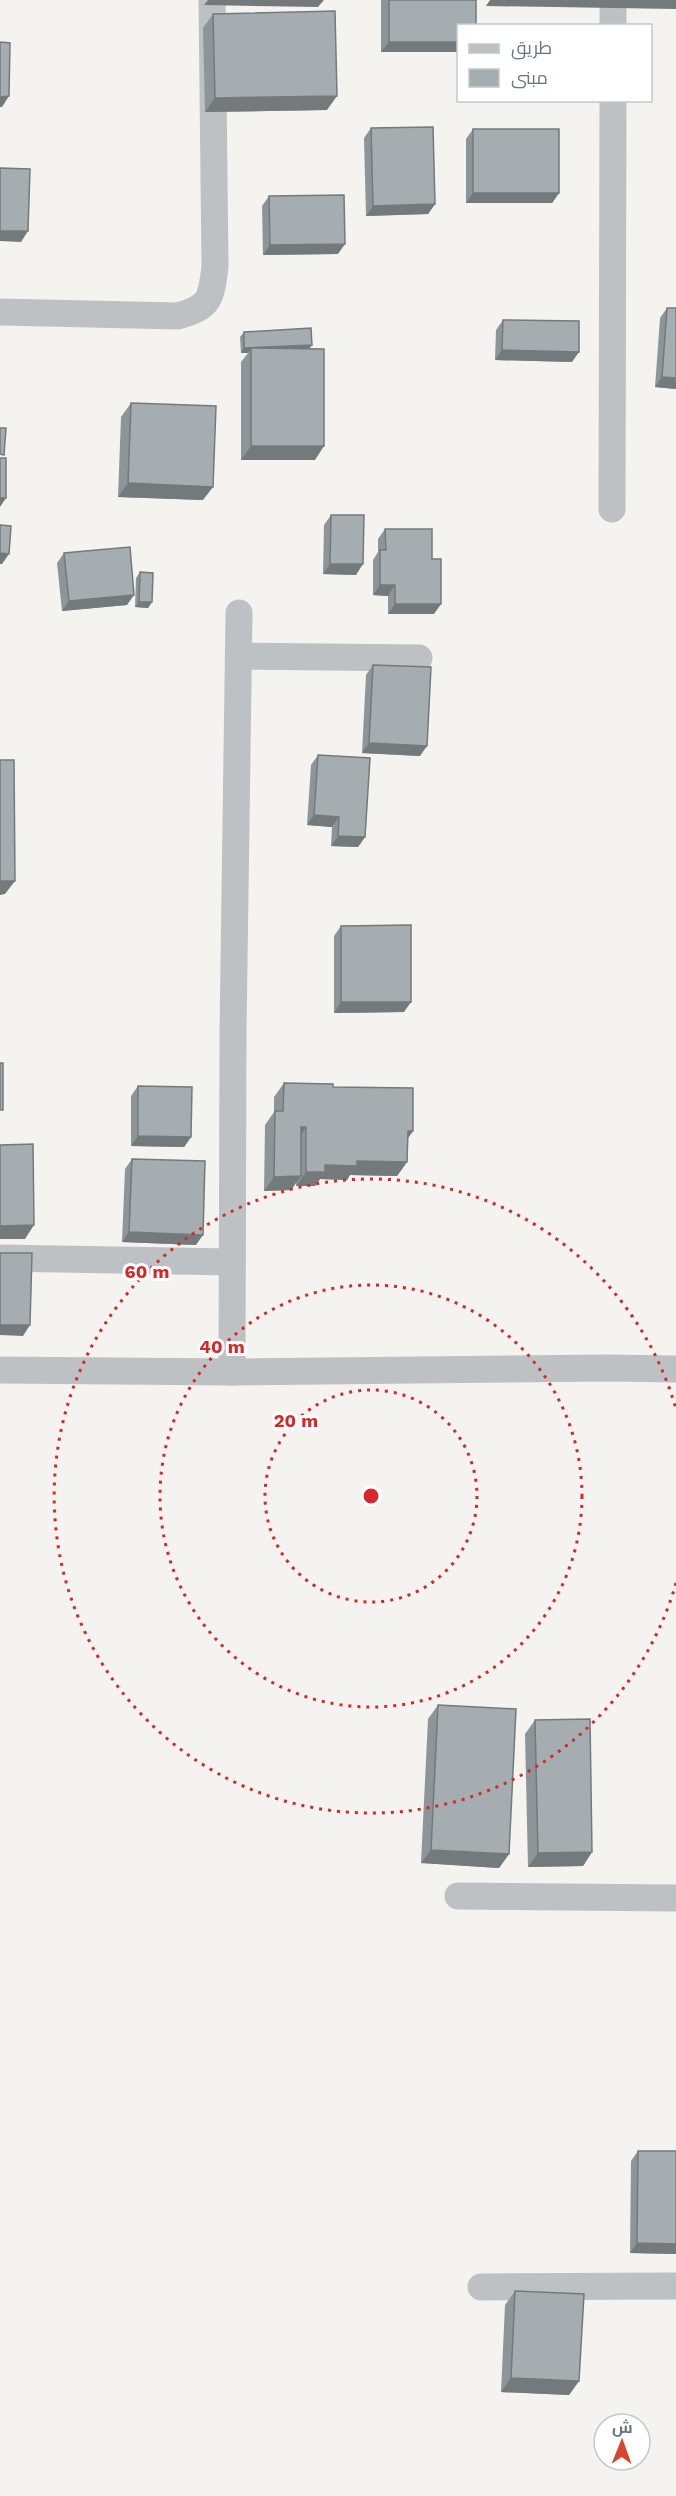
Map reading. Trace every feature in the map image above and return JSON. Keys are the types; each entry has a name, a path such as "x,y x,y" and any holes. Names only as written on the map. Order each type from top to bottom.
{"street":[{"path":"0,312 178,316 198,310 211,295 214,267 212,0"},
{"path":"613,0 613,24"},
{"path":"612,509 613,102"},
{"path":"232,1372 233,1034 239,613"},
{"path":"239,656 419,658"},
{"path":"0,1258 232,1262"},
{"path":"0,1370 232,1372 676,1369"},
{"path":"458,1896 676,1898"},
{"path":"481,2287 676,2286"}],"building":[{"path":"389,0 476,0 476,24 457,24 457,42 389,42"},
{"path":"335,11 337,96 215,98 213,14"},
{"path":"0,42 10,43 9,96 0,97"},
{"path":"433,127 435,204 373,206 371,128"},
{"path":"473,129 559,129 559,193 473,193"},
{"path":"0,168 30,169 28,231 0,231"},
{"path":"344,195 345,244 270,245 269,196"},
{"path":"667,308 676,308 676,378 662,377"},
{"path":"503,320 579,321 579,352 502,350"},
{"path":"311,328 312,345 244,348 244,332"},
{"path":"251,348 324,349 324,446 251,446"},
{"path":"131,403 216,406 213,487 128,483"},
{"path":"0,428 6,428 4,455 0,454"},
{"path":"0,458 6,458 6,498 0,498"},
{"path":"331,515 364,515 363,564 330,564"},
{"path":"0,525 11,526 9,554 0,553"},
{"path":"385,529 432,529 432,559 441,559 441,604 395,604 395,585 380,585 380,550 386,550"},
{"path":"130,547 134,595 69,601 64,553"},
{"path":"140,572 153,573 152,602 139,602"},
{"path":"373,665 431,667 427,746 369,743"},
{"path":"318,755 370,758 365,837 338,836 339,817 314,815"},
{"path":"0,760 14,760 15,881 0,881"},
{"path":"411,925 411,1002 341,1002 341,926"},
{"path":"0,1063 3,1063 3,1110 0,1110"},
{"path":"284,1083 333,1084 333,1087 413,1088 413,1131 408,1131 407,1162 357,1161 357,1166 325,1165 325,1172 306,1172 306,1127 301,1127 301,1176 274,1177 275,1111 283,1111"},
{"path":"138,1086 192,1087 191,1137 138,1136"},
{"path":"33,1144 34,1225 0,1226 0,1145"},
{"path":"132,1159 205,1161 203,1235 129,1232"},
{"path":"0,1253 32,1253 30,1325 0,1325"},
{"path":"438,1705 516,1709 509,1854 431,1850"},
{"path":"590,1719 592,1852 538,1853 535,1720"},
{"path":"638,2151 676,2151 676,2244 637,2243"},
{"path":"515,2291 584,2294 579,2381 511,2378"}]}
